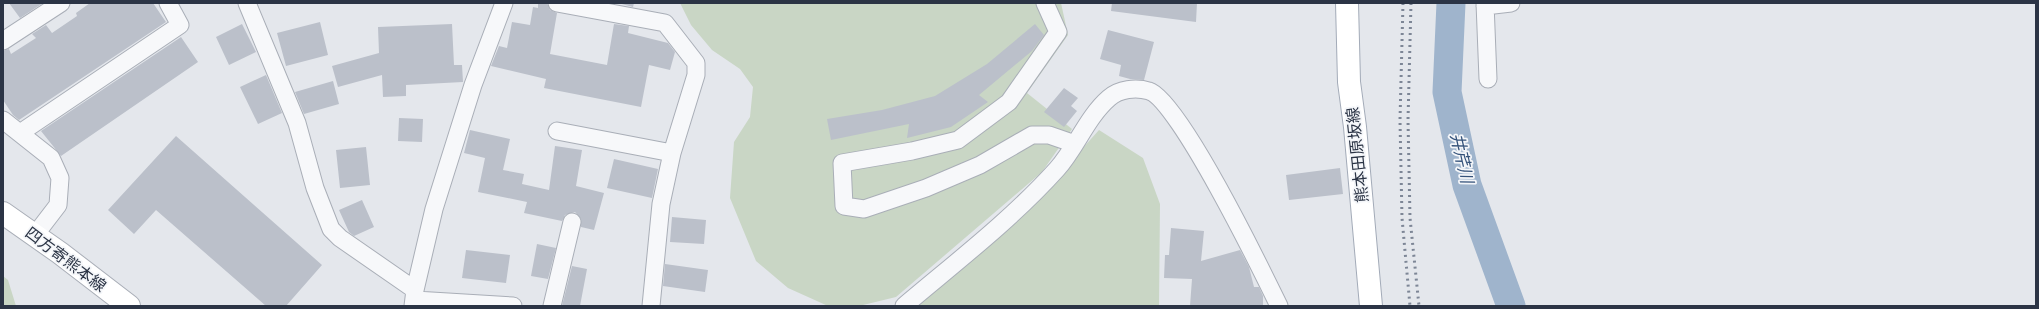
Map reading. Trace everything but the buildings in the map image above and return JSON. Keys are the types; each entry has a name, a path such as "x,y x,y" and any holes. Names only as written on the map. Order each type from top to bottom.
{"main road":[{"name":"熊本田原坂線","path":"1347,3 1349,82 1355,127 1370,306"},
{"name":"四方寄熊本線","path":"3,213 35,235 129,306"}],"street":[{"path":"3,41 61,3"},
{"path":"20,133 180,25 168,3"},
{"path":"246,3 273,62 297,123 315,188 331,229 414,299 513,306"},
{"path":"414,299 434,209 473,86 504,3"},
{"path":"557,3 665,23 696,63 696,75 672,153 661,204 651,306"},
{"path":"1045,3 1058,32 1009,102 958,140 912,151 842,163 844,206 864,209 926,188 980,165 1032,135 1049,135 1074,144"},
{"path":"1336,24 1337,3"},
{"path":"1488,79 1485,5 1512,3"},
{"path":"904,306 1032,196 1059,168 1074,144 1109,98 1130,88 1150,91 1168,106 1190,140 1244,235 1279,306"},
{"path":"3,120 52,158 60,178 58,205 35,235"},
{"path":"557,131 672,153"},
{"path":"552,306 572,222"}],"green space":[{"path":"680,3 1061,3 1068,35 1027,93 1072,129 1042,172 896,297 859,306 828,306 788,288 756,261 730,198 734,142 750,117 753,87 740,69 712,50 691,25"},
{"path":"1099,130 1143,158 1160,204 1159,306 915,306 1038,198"},
{"path":"3,276 8,280 16,306 3,306"}],"waterway":[{"name":"井芹川","path":"1451,3 1447,92 1467,185 1511,306"}],"railway":[{"path":"1403,3 1400,120 1402,218 1410,306"},
{"path":"1411,3 1408,120 1410,218 1419,306"}]}
